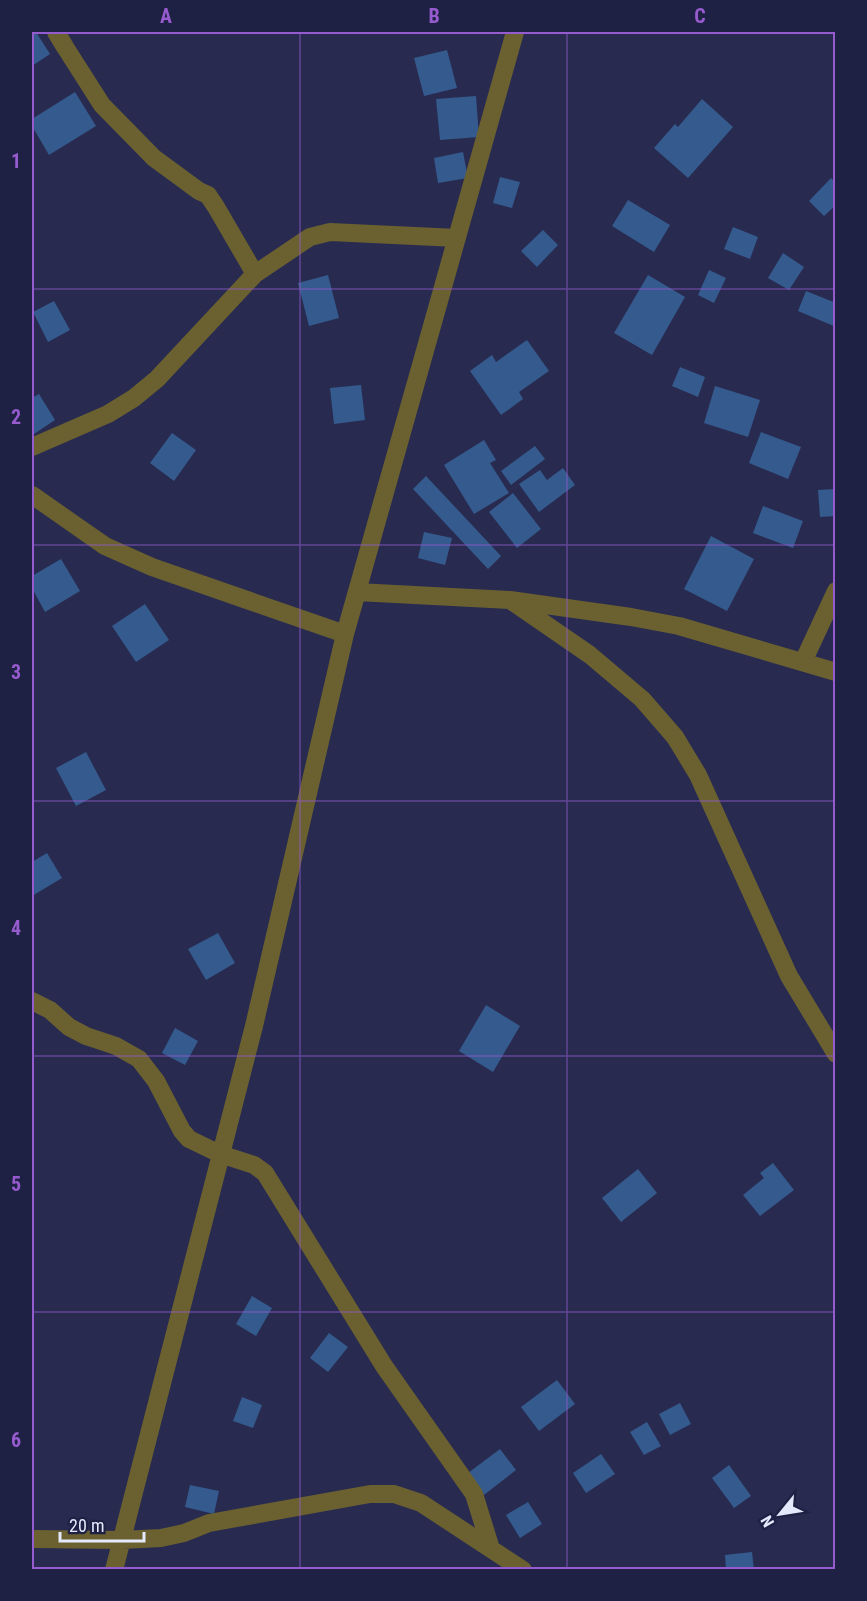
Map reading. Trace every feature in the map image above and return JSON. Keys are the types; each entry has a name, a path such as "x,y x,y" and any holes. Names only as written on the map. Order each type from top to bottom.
{"street":[{"path":"56,32 102,105 154,158 198,191 208,195 255,274"},
{"path":"114,1569 254,1026 345,634 515,32"},
{"path":"32,447 108,414 134,398 157,379 255,274 310,237 330,232 457,238"},
{"path":"32,495 105,546 152,567 345,634"},
{"path":"803,662 836,591"},
{"path":"357,592 510,600 631,617 679,626 836,672"},
{"path":"510,600 590,655 642,699 675,738 698,775 789,976 836,1054"},
{"path":"32,1001 50,1010 69,1027 86,1036 116,1046 139,1059 156,1080 182,1131 189,1139 220,1154 254,1165 265,1173 384,1366 474,1494 491,1549"},
{"path":"32,1539 162,1538 184,1533 209,1523 370,1494 394,1494 421,1503 523,1569"}],"building":[{"path":"32,32 36,32 50,54 32,66"},
{"path":"447,50 457,88 424,96 414,58"},
{"path":"75,92 96,126 49,155 32,126 32,119"},
{"path":"476,96 479,137 440,140 436,99"},
{"path":"702,99 733,127 688,178 654,148 675,124 678,127"},
{"path":"463,152 468,178 438,183 434,158"},
{"path":"500,177 520,182 512,208 493,203"},
{"path":"831,178 836,183 836,205 824,216 809,201"},
{"path":"628,200 670,225 654,252 612,226"},
{"path":"733,227 758,237 750,259 724,249"},
{"path":"543,230 558,245 537,267 521,251"},
{"path":"783,253 804,267 789,290 768,278"},
{"path":"709,270 726,278 714,303 698,295"},
{"path":"328,275 339,318 309,326 298,283"},
{"path":"648,275 685,297 652,355 614,333"},
{"path":"806,291 836,303 836,327 798,311"},
{"path":"54,301 70,330 48,342 33,312"},
{"path":"527,340 549,371 519,392 523,399 501,415 470,371 492,355 496,362"},
{"path":"680,367 705,377 698,397 672,386"},
{"path":"361,385 365,420 334,424 330,388"},
{"path":"715,386 760,400 748,437 704,423"},
{"path":"39,394 55,420 34,434 32,398"},
{"path":"761,432 801,447 788,479 749,463"},
{"path":"172,433 196,450 174,481 150,463"},
{"path":"484,440 496,460 490,463 509,493 474,514 444,465"},
{"path":"535,446 545,459 511,485 501,471"},
{"path":"563,468 575,485 539,512 519,484 540,470 547,480"},
{"path":"426,476 501,556 488,569 413,489"},
{"path":"836,489 836,516 820,517 818,490"},
{"path":"513,493 541,529 517,548 489,512"},
{"path":"763,506 803,521 793,548 753,533"},
{"path":"424,532 452,538 445,565 418,558"},
{"path":"711,536 754,559 727,611 684,589"},
{"path":"61,559 80,591 45,612 32,588 32,576"},
{"path":"145,604 169,640 136,662 112,626"},
{"path":"86,752 106,790 76,806 56,768"},
{"path":"47,853 62,878 32,896 32,862"},
{"path":"218,933 235,963 206,980 188,949"},
{"path":"486,1005 520,1026 493,1072 459,1051"},
{"path":"175,1028 198,1041 185,1065 162,1053"},
{"path":"773,1163 794,1190 760,1216 743,1195 764,1178 760,1173"},
{"path":"638,1169 657,1193 621,1222 602,1198"},
{"path":"252,1296 272,1308 256,1336 236,1324"},
{"path":"329,1333 348,1347 328,1372 310,1358"},
{"path":"557,1380 575,1404 539,1431 521,1407"},
{"path":"242,1397 262,1405 253,1428 233,1421"},
{"path":"680,1403 691,1424 670,1435 659,1414"},
{"path":"647,1422 661,1446 644,1455 630,1432"},
{"path":"500,1449 516,1470 484,1495 468,1473"},
{"path":"601,1454 615,1474 586,1493 573,1473"},
{"path":"729,1465 751,1496 734,1508 712,1478"},
{"path":"190,1485 219,1491 214,1514 185,1507"},
{"path":"528,1502 542,1524 520,1538 506,1515"},
{"path":"752,1552 754,1570 726,1570 725,1555"}]}
